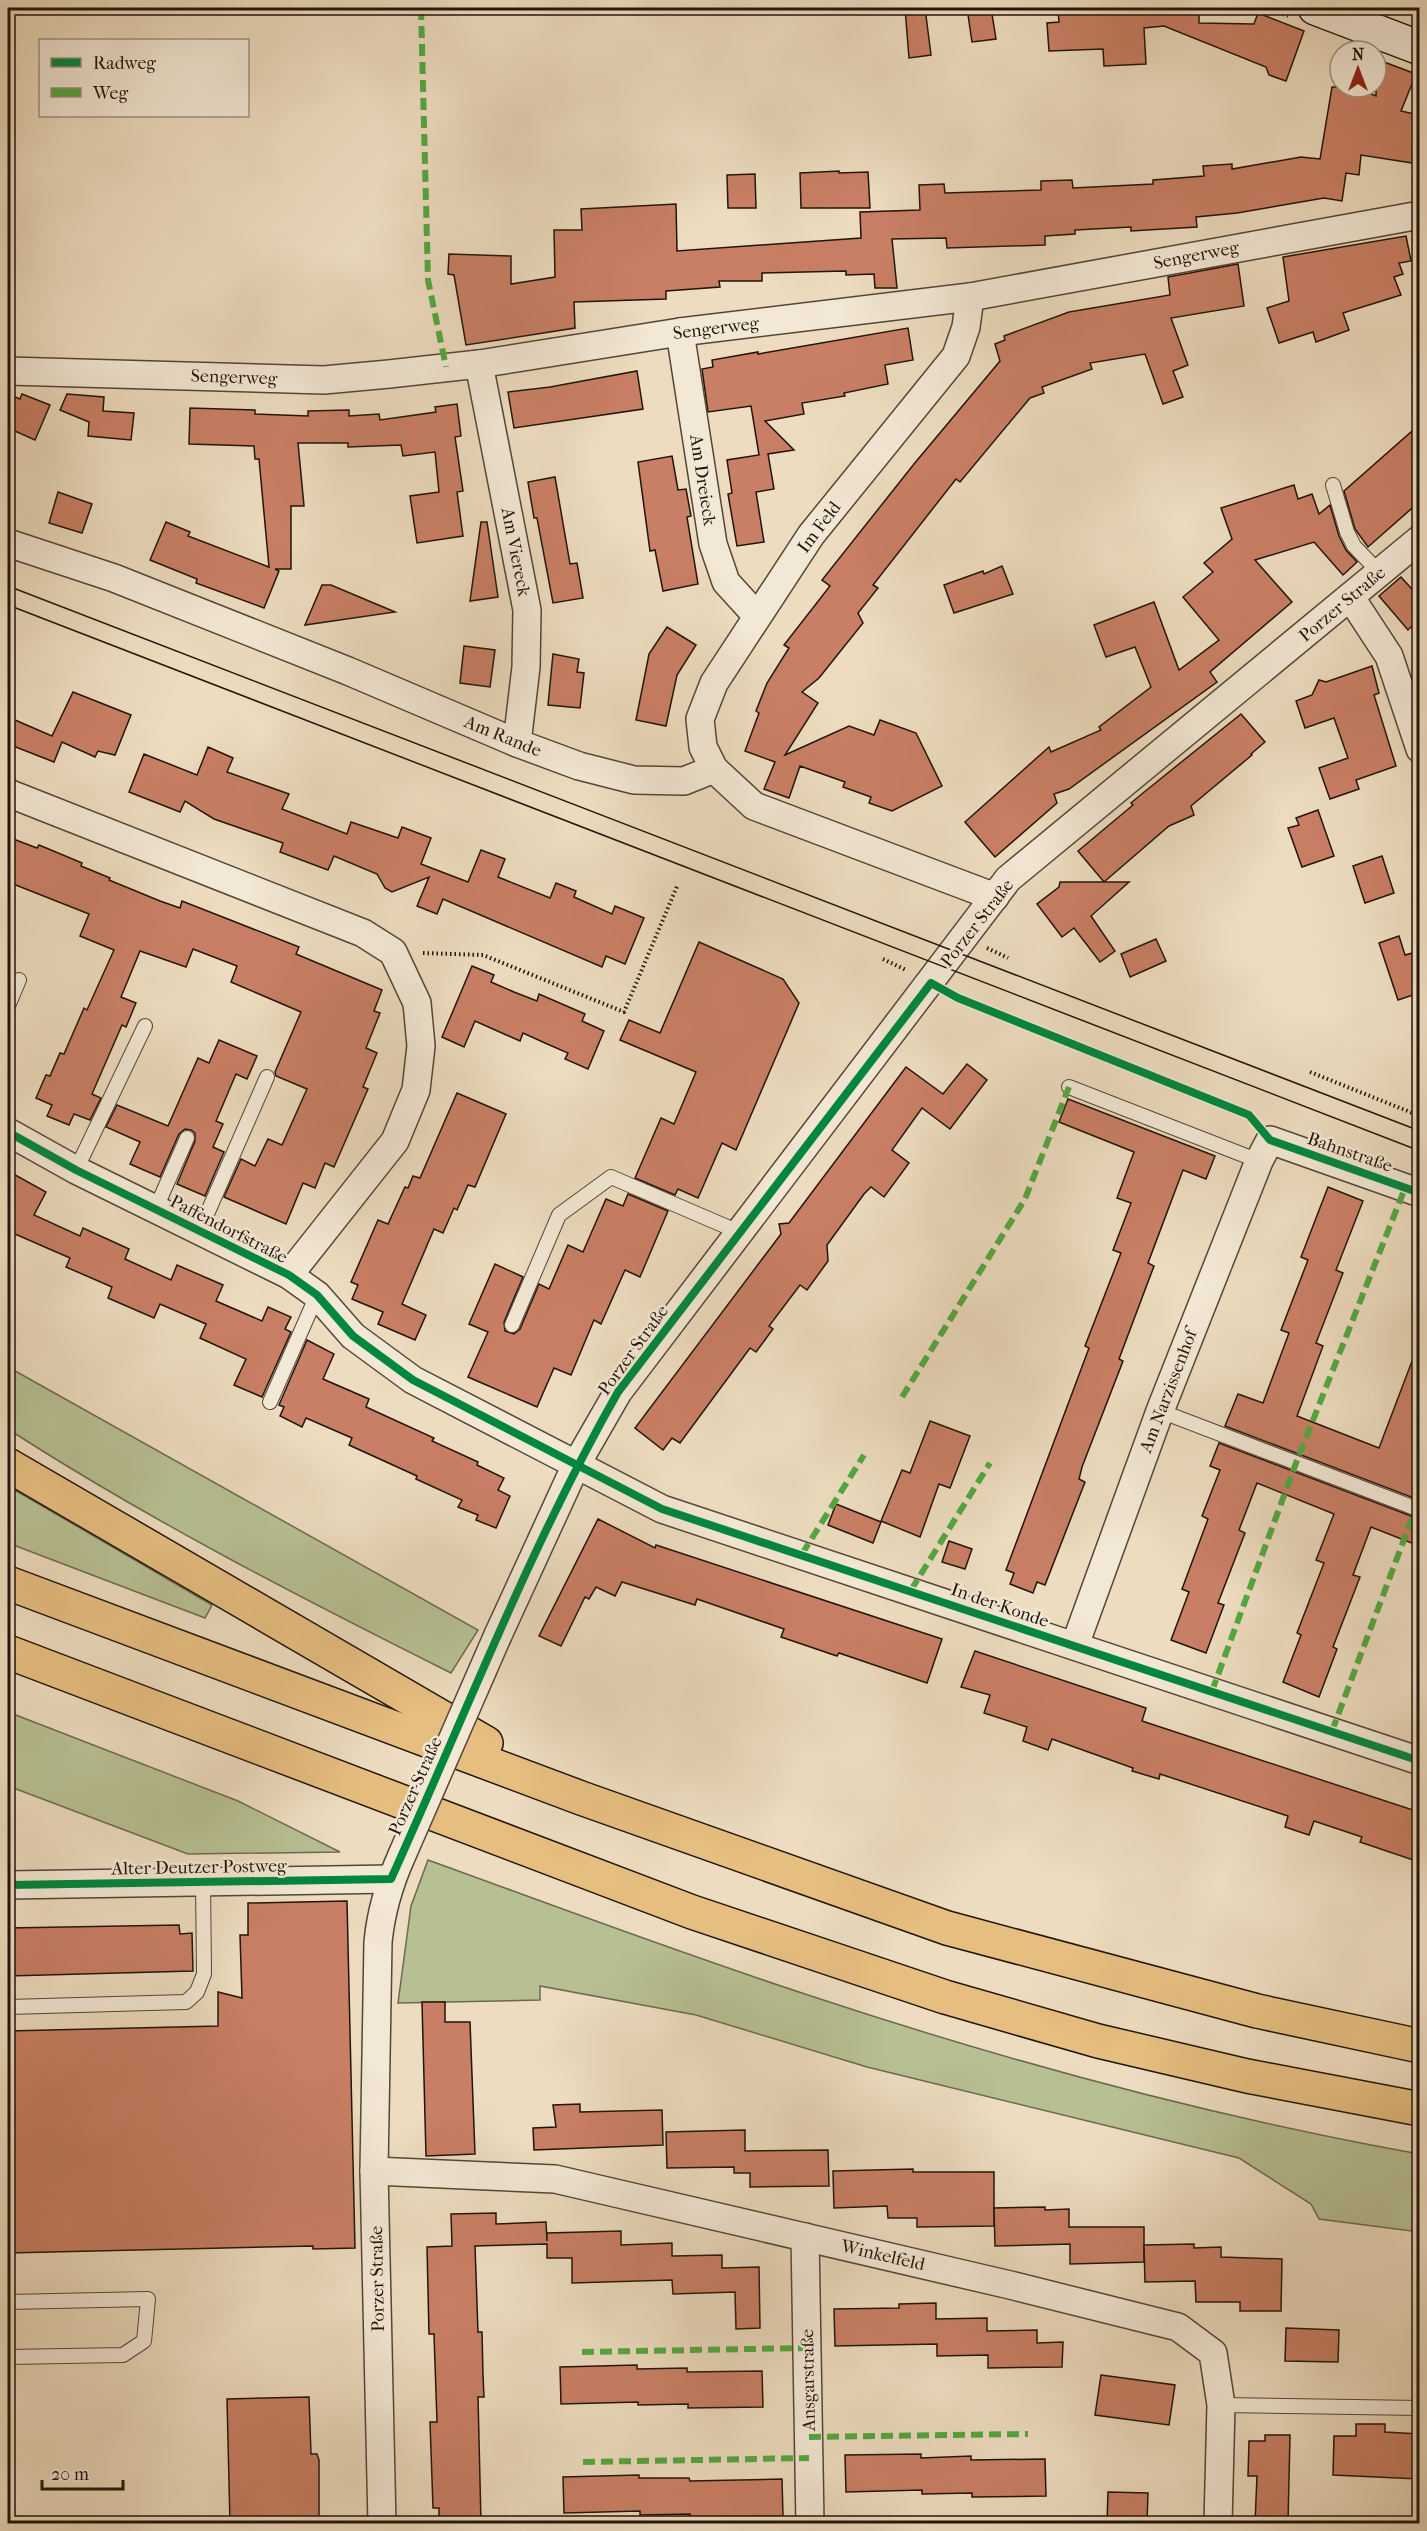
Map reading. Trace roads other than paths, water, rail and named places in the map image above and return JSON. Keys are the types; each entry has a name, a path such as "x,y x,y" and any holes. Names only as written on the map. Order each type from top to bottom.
{"highway":[{"path":"8,1465 581,1798"},
{"path":"8,1583 581,1798 947,1928 1257,2011 1419,2046"},
{"path":"8,1652 692,1912 945,1997 1098,2041 1247,2076 1419,2109"}],"main road":[{"path":"1315,8 1419,48"}],"street":[{"name":"Sengerweg","path":"8,371 324,380 479,364 680,332 879,310 970,297 1419,215"},
{"name":"Im Feld","path":"714,769 703,747 700,719 714,683 811,535 956,356 966,327 970,297"},
{"name":"Am Dreieck","path":"680,332 713,544 726,582 757,616"},
{"name":"Am Viereck","path":"479,364 527,610 526,667 517,743"},
{"name":"Porzer Straße","path":"382,2523 374,2170 378,1942 381,1911 396,1867 576,1465 618,1392 1008,879 1351,598 1419,539"},
{"name":"Am Rande","path":"8,543 125,582 348,671 517,743 579,766 634,780 684,781 714,769"},
{"path":"1351,598 1389,656 1419,749"},
{"path":"714,769 754,806 995,897"},
{"name":"Paffendorfstraße","path":"8,793 363,933 393,952 417,1003 421,1046 416,1090 395,1141 289,1275"},
{"name":"Paffendorfstraße","path":"8,1132 76,1170 289,1275 317,1295 352,1336 413,1380 576,1465"},
{"name":"Bahnstraße","path":"1265,1150 1419,1193"},
{"name":"Am Narzissenhof","path":"1075,1646 1160,1411 1265,1150"},
{"name":"In der Konde","path":"576,1465 662,1509 1419,1761"},
{"name":"Alter Deutzer Postweg","path":"8,1885 203,1882 396,1867"},
{"name":"Winkelfeld","path":"374,2170 555,2179 1178,2327 1213,2353 1221,2405 1218,2523"},
{"name":"Ansgarstraße","path":"805,2237 810,2523"}],"lane":[{"path":"1333,485 1347,532 1354,546 1380,573"},
{"path":"8,1006 19,980"},
{"path":"76,1170 145,1026"},
{"name":"Paffendorfstraße","path":"200,1230 267,1077"},
{"path":"1069,1088 1265,1150"},
{"path":"156,1208 187,1138"},
{"path":"512,1325 559,1215 610,1177 739,1232"},
{"path":"270,1402 317,1295"},
{"path":"1160,1411 1419,1510"},
{"path":"8,2007 186,2002 197,1992 204,1974 203,1882"},
{"path":"8,2302 148,2299 144,2341 123,2355 8,2357"},
{"path":"1221,2405 1419,2408"}],"tram line":[{"path":"8,586 1420,1131"},
{"path":"8,605 1420,1151"}]}
